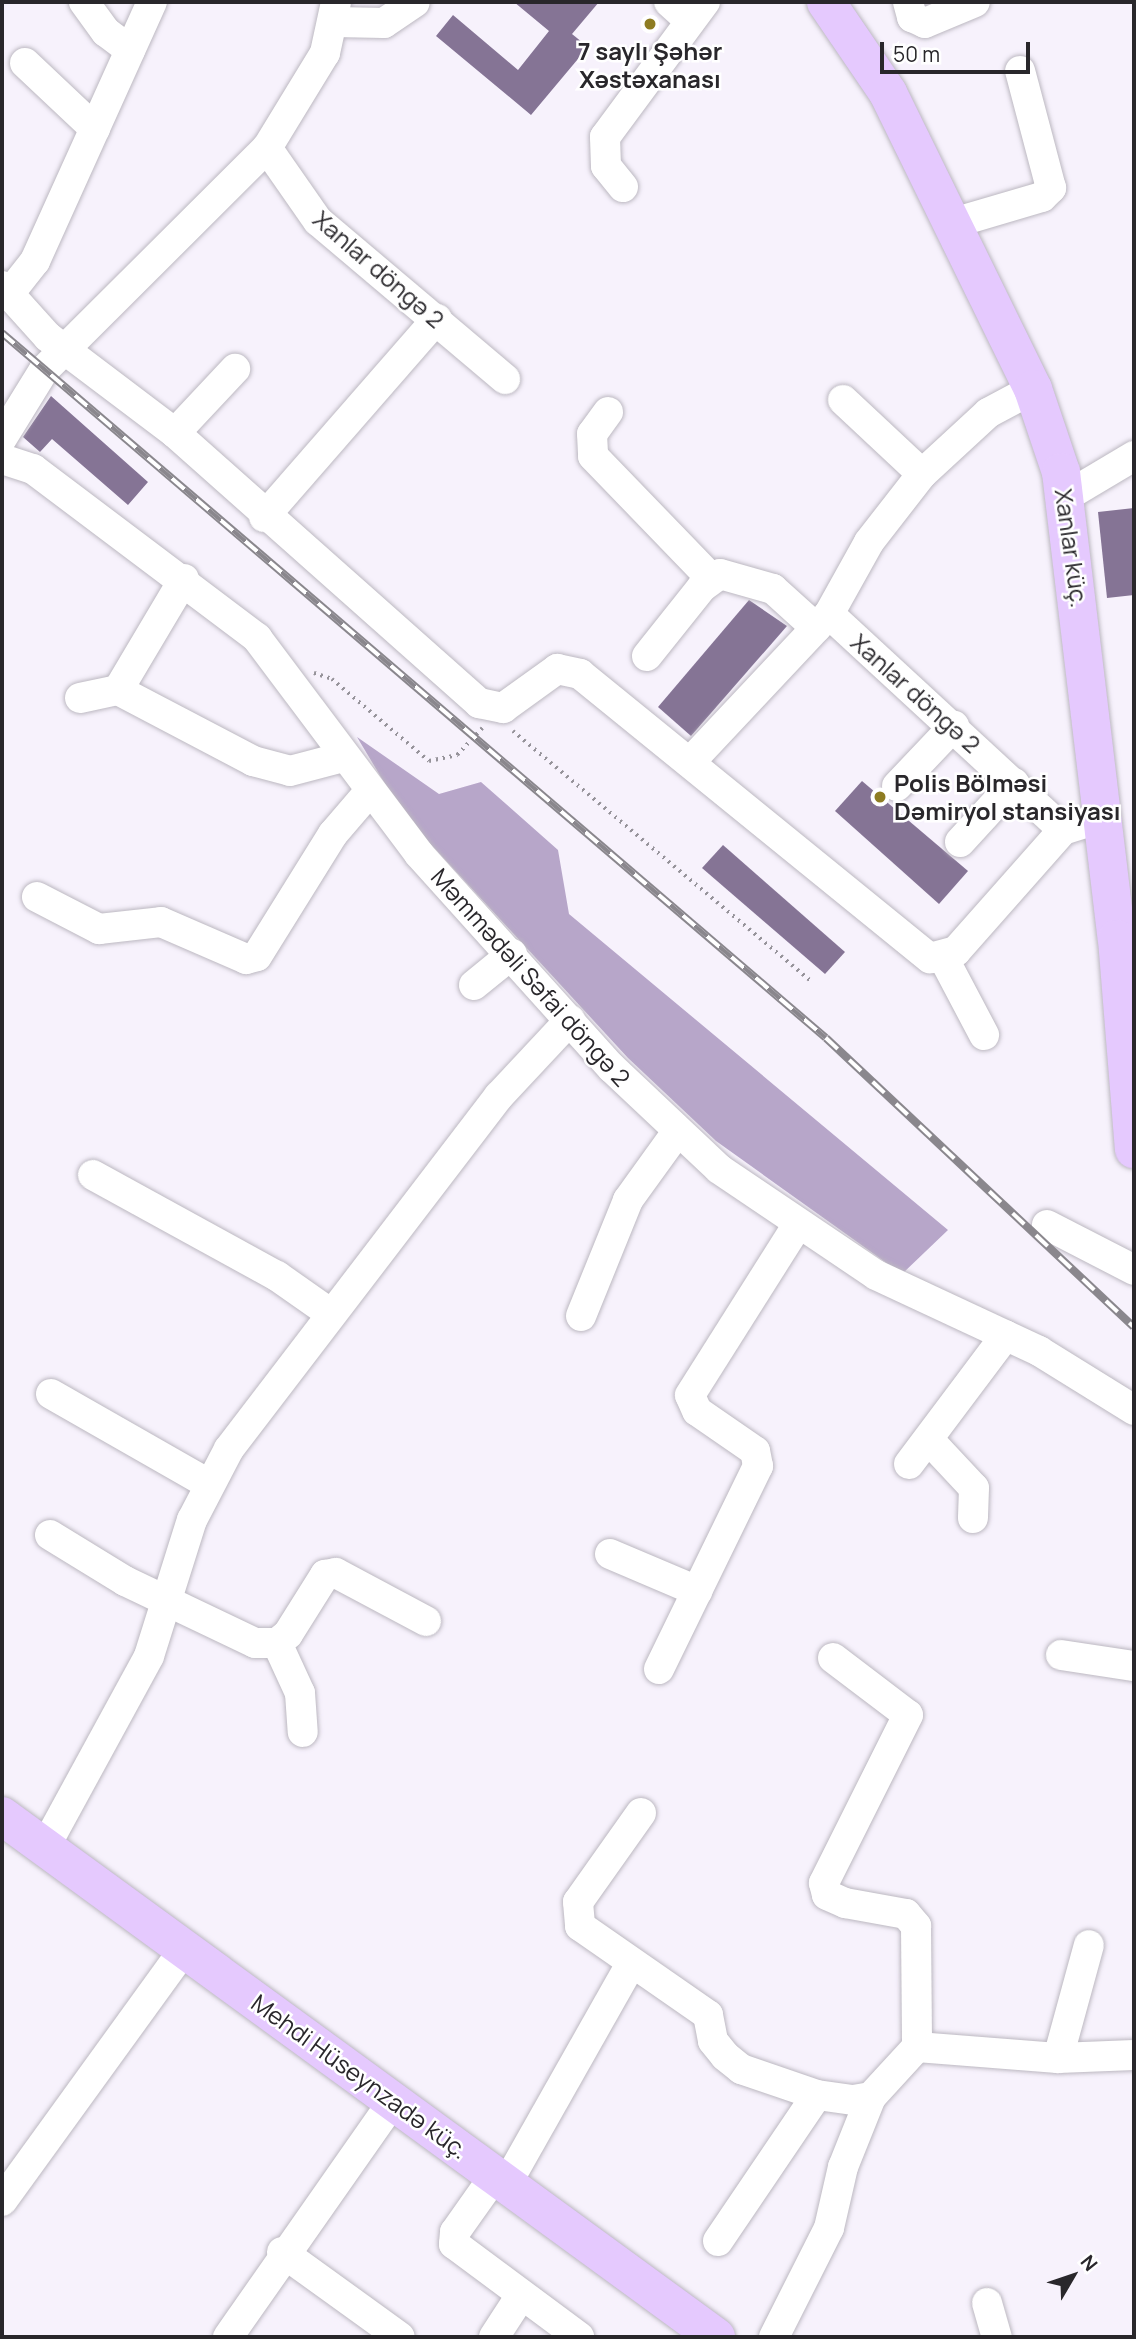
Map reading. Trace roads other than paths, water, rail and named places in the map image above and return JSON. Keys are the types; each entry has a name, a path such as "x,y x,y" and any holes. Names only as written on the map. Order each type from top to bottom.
{"main road":[{"name":"Xanlar küç.","path":"826,2 887,93 1032,389 1067,496 1104,817 1126,937 1134,1149"},
{"name":"Mehdi Hüseynzadə küç.","path":"2,1816 495,2187 683,2337"},
{"name":"Mehdi Hüseynzadə küç.","path":"2,1839 382,2117 495,2187 716,2337"}],"street":[{"path":"84,2 106,32 130,50"},
{"path":"152,2 36,261 5,290 48,337 68,347 175,433 264,517 493,710 546,674 570,669 692,760 919,951 944,959 984,1035"},
{"path":"2,438 37,379 267,148 300,102 335,12 398,19 415,2"},
{"path":"908,2 912,17 925,23 975,2"},
{"path":"623,187 603,159 604,137 688,8"},
{"path":"25,63 94,129"},
{"path":"950,224 1042,197 1051,188 1020,71"},
{"name":"Xanlar döngə 2","path":"267,148 318,220 505,379"},
{"path":"264,517 437,319"},
{"path":"175,433 234,369"},
{"path":"692,760 822,621 869,542 922,474 988,414 1032,389"},
{"path":"843,400 922,474"},
{"path":"608,412 592,434 593,456 711,579 647,656"},
{"path":"1067,496 1134,456"},
{"name":"Məmmədəli Səfai döngə 2","path":"2,459 33,469 184,579 288,671 369,792 570,1020 677,1132 797,1226 876,1275 1006,1335 1134,1410"},
{"path":"118,690 184,579"},
{"name":"Xanlar döngə 2","path":"711,579 751,579 773,589 822,621 954,726 1063,830"},
{"path":"80,698 118,690 253,761 289,771 344,757"},
{"path":"898,786 954,726"},
{"path":"960,842 1014,783"},
{"path":"37,897 99,929 161,922 246,958 257,956 333,834 369,792"},
{"path":"944,959 1063,830 1104,817"},
{"path":"474,985 512,954"},
{"path":"46,1847 149,1656 166,1601 209,1485 251,1414 499,1096 570,1020"},
{"path":"581,1316 628,1200 677,1132"},
{"path":"93,1175 278,1276 331,1314"},
{"path":"1047,1224 1134,1270"},
{"path":"659,1669 758,1466 755,1451 698,1411 690,1395 797,1226"},
{"path":"909,1464 930,1441 1006,1335"},
{"path":"51,1394 209,1485"},
{"path":"930,1441 974,1488 973,1518"},
{"path":"50,1535 166,1601 256,1643 277,1643"},
{"path":"610,1554 697,1591"},
{"path":"277,1643 325,1575 336,1573 426,1621"},
{"path":"277,1643 300,1693 303,1732"},
{"path":"1060,1654 1134,1666"},
{"path":"774,2337 829,2228 843,2167 871,2097 917,2047 916,1926 906,1913 836,1899 824,1883 908,1715 834,1658"},
{"path":"641,1813 578,1902 580,1926 630,1966 708,2015 713,2041 741,2069 817,2095 871,2097"},
{"path":"1058,2058 1090,1945"},
{"path":"2,2200 173,1965"},
{"path":"579,2337 520,2297 452,2238 495,2187 630,1966"},
{"path":"917,2047 1058,2058 1134,2054"},
{"path":"718,2241 817,2095"},
{"path":"228,2337 282,2252 382,2117"},
{"path":"282,2252 400,2337"},
{"path":"495,2337 520,2297"},
{"path":"987,2303 998,2337"}],"railway":[{"path":"2,333 826,1038 1134,1327"}],"place":[{"name":"7 saylı Şəhər Xəstəxanası","path":"650,24"},
{"name":"Polis Bölməsi Dəmiryol stansiyası","path":"880,797"}]}
